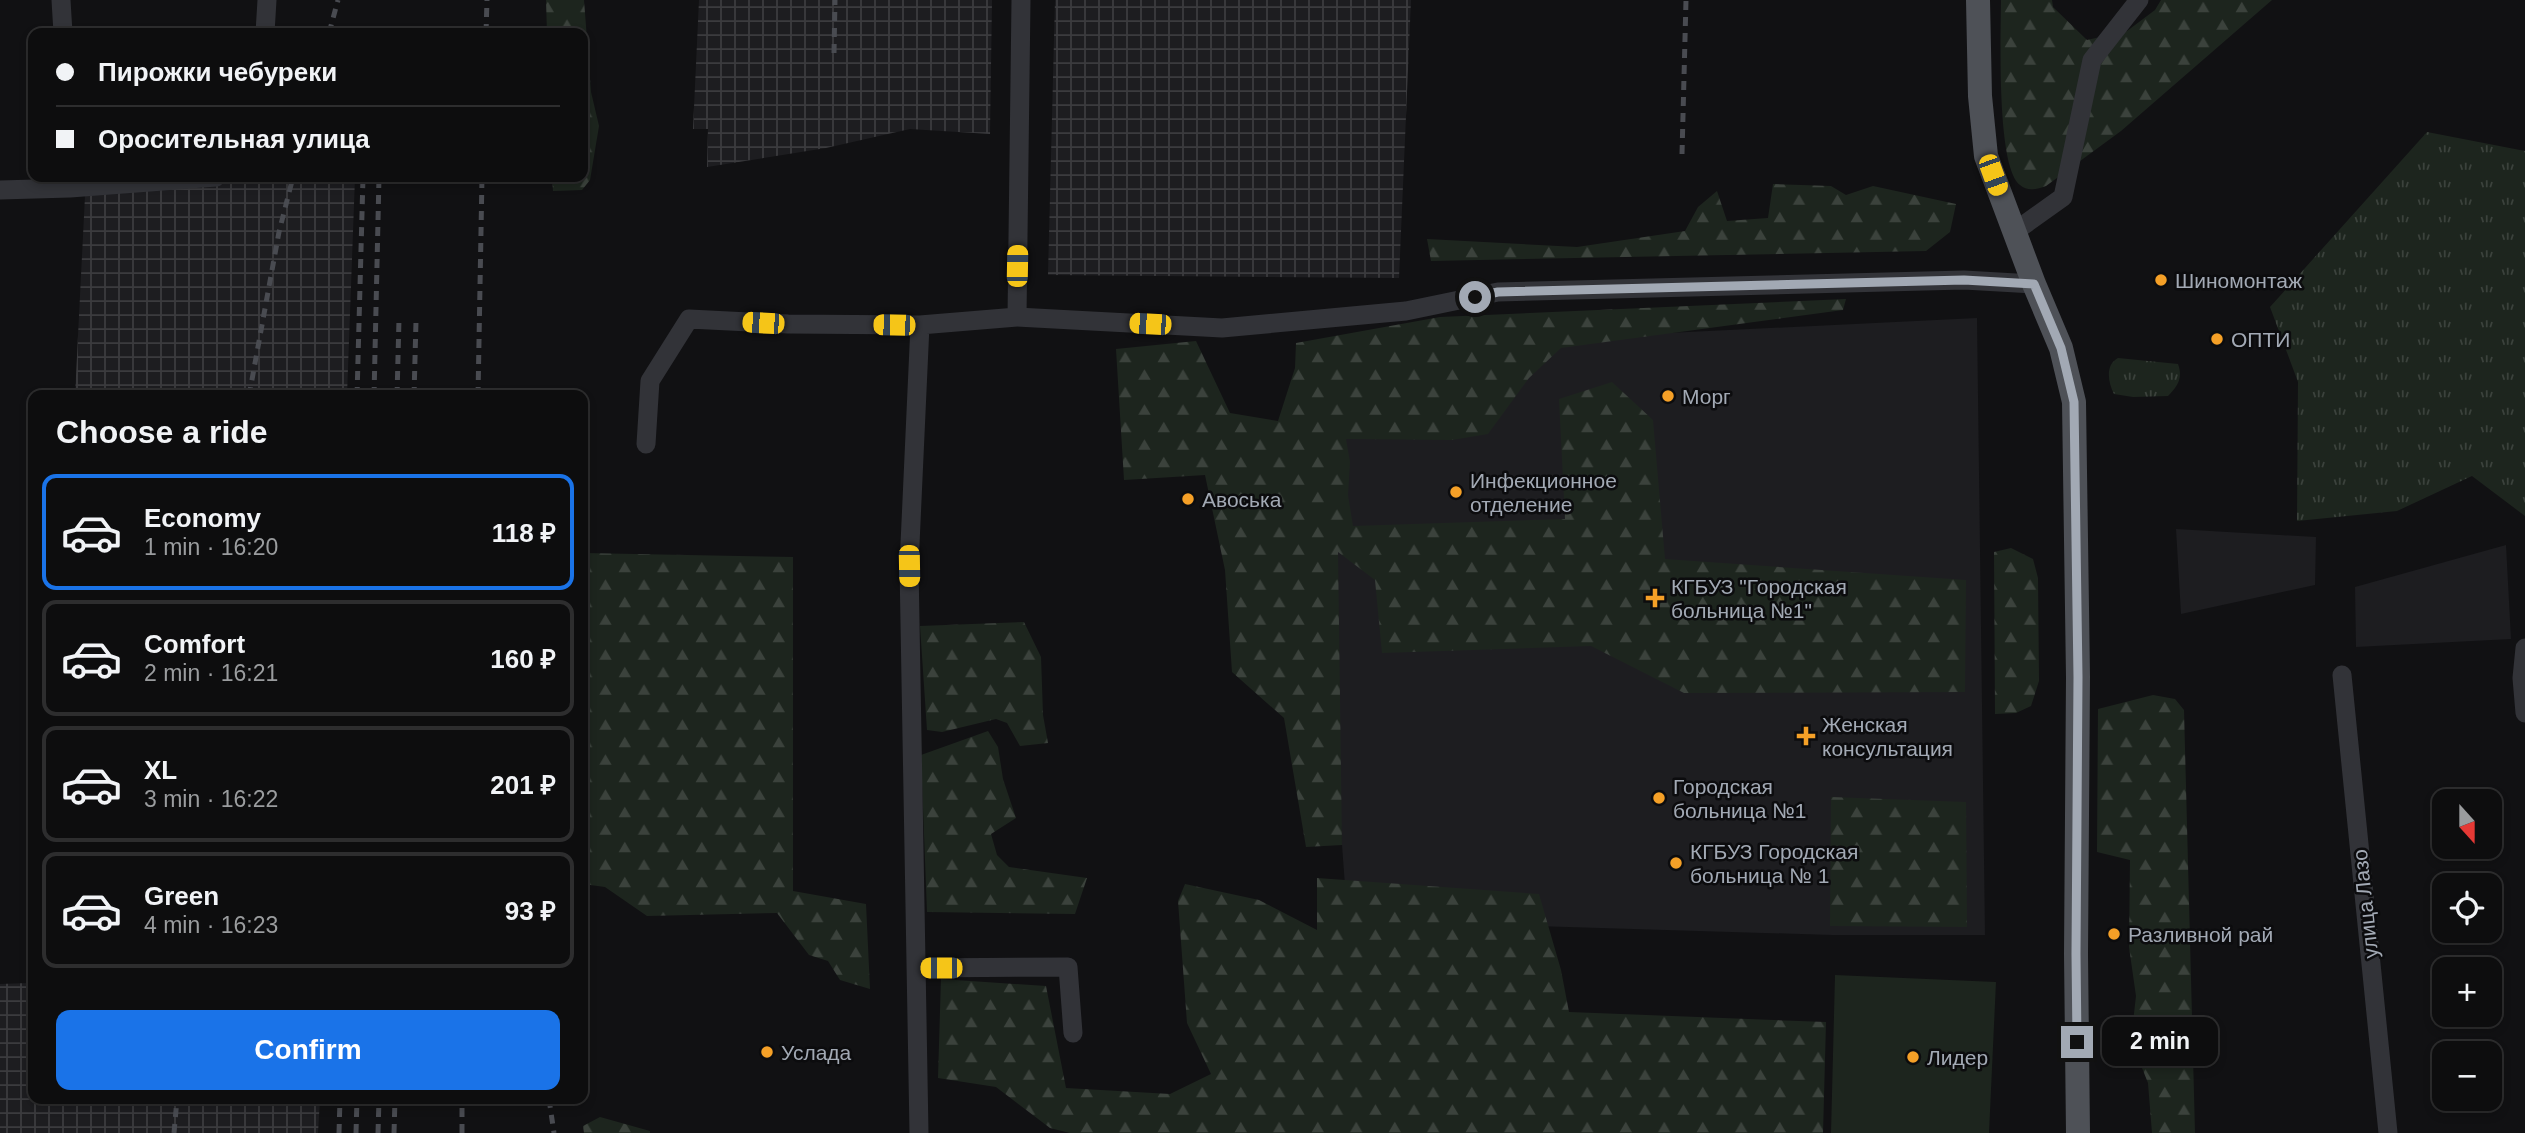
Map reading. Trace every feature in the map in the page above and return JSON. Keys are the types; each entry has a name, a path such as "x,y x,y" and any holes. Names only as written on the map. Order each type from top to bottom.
{"main road":[{"path":"1978,0 1980,96 1986,156 2061,348 2074,402 2078,677 2078,1133"}],"street":[{"path":"61,0 63,28"},
{"path":"265,28 267,0"},
{"path":"1017,317 1021,0"},
{"path":"2014,232 2063,197 2092,60 2139,0"},
{"path":"0,190 69,182"},
{"path":"646,444 650,381 689,319 788,324 920,325 1017,317 1222,328 1406,311 1498,292 1964,280 2034,284"},
{"path":"919,1133 909,566 920,325"},
{"path":"2525,648 2522,678 2525,713"},
{"name":"улица Лазо","path":"2342,675 2388,1133"},
{"path":"916,968 1068,967 1073,1033"}],"shaded area":[{"path":"699,0 992,0 990,134 910,129 826,148 707,167 708,129 693,129"},
{"path":"1055,0 1411,0 1399,278 1048,275"},
{"path":"234,182 355,182 347,390 75,390 85,196"},
{"name":"КГБУЗ \"Городская больница №1\"","path":"1977,318 1985,935 1832,935 1535,926 1347,913 1317,350"},
{"path":"2176,529 2316,537 2315,585 2181,614"},
{"path":"2506,545 2511,639 2356,647 2355,587"},
{"path":"28,983 28,1104 320,1104 318,1133 0,1133 0,984"}],"green space":[{"path":"546,0 584,0 586,28 547,28"},
{"path":"2001,0 2052,0 2053,7 2087,40 2127,31 2155,10 2161,0 2272,0 2121,131 2046,186 2026,189 2012,173 2003,127"},
{"path":"588,53 591,92 599,126 590,180 582,190 553,191 552,182 588,182"},
{"path":"2427,132 2525,151 2525,516 2472,476 2397,511 2297,521 2298,382 2270,307"},
{"path":"1773,184 1831,186 1846,195 1873,186 1956,204 1950,232 1926,251 1431,261 1427,239 1577,247 1685,231 1698,207 1717,191 1727,221 1768,218"},
{"path":"1846,299 1843,310 1561,348 1529,378 1488,434 1452,440 1346,439 1350,462 1348,495 1353,526 1565,519 1559,399 1612,382 1653,420 1665,559 1966,580 1965,692 1684,693 1591,646 1382,653 1375,580 1338,552 1342,845 1306,847 1284,718 1232,672 1225,570 1205,475 1124,480 1116,349 1196,341 1230,413 1278,421 1295,368 1296,343 1440,317"},
{"path":"2118,358 2178,364 2179,382 2168,396 2133,397 2114,394 2109,369"},
{"path":"2011,548 2033,559 2038,578 2039,681 2031,706 2016,713 1995,714 1994,552"},
{"path":"588,553 793,557 793,891 866,904 870,989 840,980 828,961 809,955 777,913 647,916 605,887 588,885"},
{"path":"1024,622 1041,657 1043,715 1048,743 1020,746 1007,723 996,719 942,732 927,730 920,626"},
{"path":"2153,695 2175,699 2184,710 2195,1133 2152,1133 2148,1083 2131,1040 2136,996 2129,947 2130,860 2097,852 2098,709"},
{"path":"988,731 998,747 1003,779 1016,818 991,834 997,855 1009,867 1087,878 1075,914 927,912 921,755"},
{"path":"1831,797 1966,802 1967,927 1830,926"},
{"path":"1317,878 1539,894 1561,970 1569,1012 1826,1022 1823,1133 1070,1133 1050,1128 996,1087 938,1078 941,979 1046,986 1066,1088 1170,1094 1211,1074 1187,1023 1178,901 1185,884 1259,900 1317,930"},
{"name":"Лидер","path":"1835,975 1996,982 1989,1133 1831,1133"},
{"path":"600,1117 650,1133 584,1133 583,1126"}],"railway":[{"path":"330,28 338,0"},
{"path":"486,28 487,0"},
{"path":"834,53 835,0"},
{"path":"1682,154 1686,0"},
{"path":"250,390 279,232 292,182"},
{"path":"357,390 363,182"},
{"path":"374,390 379,182"},
{"path":"478,390 482,182"},
{"path":"397,390 399,319"},
{"path":"414,390 416,321"},
{"path":"174,1133 177,1104"},
{"path":"339,1133 340,1104"},
{"path":"356,1133 357,1104"},
{"path":"378,1133 379,1104"},
{"path":"394,1133 395,1104"},
{"path":"462,1104 462,1133"},
{"path":"550,1104 554,1133"}],"place":[{"name":"Шиномонтаж","path":"2161,280"},
{"name":"ОПТИ","path":"2217,339"},
{"name":"Морг","path":"1668,396"},
{"name":"Инфекционное отделение","path":"1456,492"},
{"name":"Авоська","path":"1188,499"},
{"name":"КГБУЗ \"Городская больница №1\"","path":"1655,598"},
{"name":"Женская консультация","path":"1806,736"},
{"name":"Городская больница №1","path":"1659,798"},
{"name":"КГБУЗ Городская больница № 1","path":"1676,863"},
{"name":"Разливной рай","path":"2114,934"},
{"name":"Услада","path":"767,1052"},
{"name":"Лидер","path":"1913,1057"}],"route":[{"path":"1475,297 1498,292 1964,280 2034,284 2061,348 2074,402 2078,677 2077,1042"}]}
